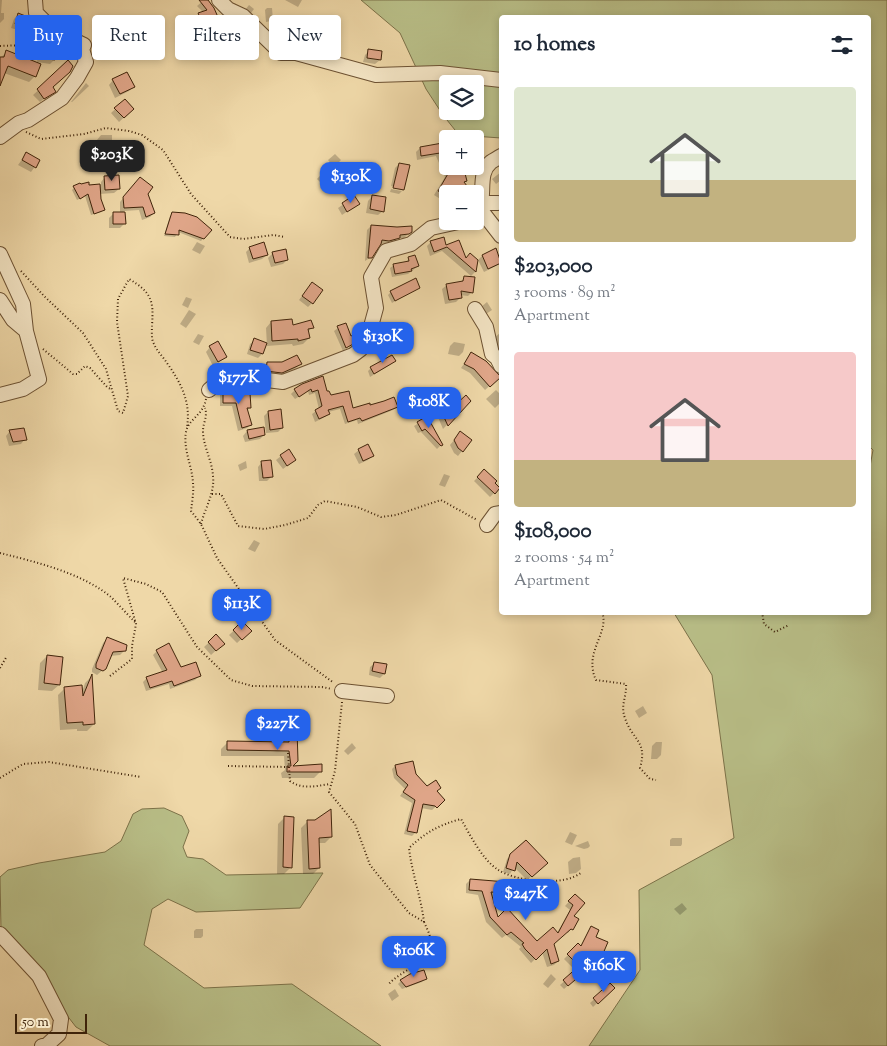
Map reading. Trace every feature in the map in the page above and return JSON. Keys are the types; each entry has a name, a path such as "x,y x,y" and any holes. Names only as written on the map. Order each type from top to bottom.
{"street":[{"path":"0,137 19,123 28,120 62,98 78,78 86,62 82,49 84,45 53,30 36,13 35,0"},
{"path":"219,0 228,9 243,16 281,53 296,53 376,75 440,73 499,80"},
{"path":"481,185 489,163 499,157"},
{"path":"484,207 498,203"},
{"path":"484,215 499,234"},
{"path":"209,390 225,376 283,382 353,355 367,341 376,308 371,277 386,251 411,244 431,228 439,226"},
{"path":"0,395 23,389 39,379 27,333 24,304 2,258"},
{"path":"0,300 13,320 27,333"},
{"path":"475,310 486,327 492,354 499,362"},
{"path":"487,525 495,514 499,514"},
{"path":"342,691 387,696"},
{"path":"0,934 39,976 61,1019 59,1034 47,1045 42,1046"}],"path":[{"path":"0,46 15,45"},
{"path":"19,123 22,131 42,139 84,134 106,128 142,135 163,150 191,194 230,237 243,239 273,235 285,237"},
{"path":"2,258 16,266 26,275 44,296 83,333 106,369 118,412 123,413 128,396 117,322 118,299 129,279 144,288 154,311 153,343 182,387 189,407 184,445 194,484 191,511 201,524 216,558 275,640 332,680 342,691 335,771 329,792 355,824 370,866 409,913 424,922"},
{"path":"27,333 67,371 77,374 85,366 90,368 108,388 113,389"},
{"path":"187,426 204,407 209,390"},
{"path":"201,524 204,510 212,494 213,478 203,430 206,412 204,407"},
{"path":"212,494 221,494 238,526 264,529 308,518 325,501 358,507 380,517 396,515 441,500 487,525"},
{"path":"0,553 51,566 98,588 112,598 136,624"},
{"path":"110,676 132,658 136,624 123,578 146,584 162,592 197,647 231,680 252,686 322,686 342,691"},
{"path":"603,615 601,631 591,661 594,675 596,680 626,684 626,693 622,704 624,718 642,746 640,768 650,779 656,780"},
{"path":"762,615 764,624 775,632 789,625"},
{"path":"0,668 7,656"},
{"path":"288,753 290,781 304,787 330,784"},
{"path":"0,778 23,764 49,762 141,777"},
{"path":"228,766 289,767"},
{"path":"388,984 399,974 424,959 429,951 431,939 424,922 409,848 423,835 444,824 461,819 478,847 497,870 515,877 543,881 565,880 582,872"}],"green space":[{"path":"361,0 887,0 887,1046 589,1046 640,970 639,890 734,838 712,675 675,615 871,615 871,461 873,450 871,448 871,15 499,15 499,138 484,137 484,130 455,130 447,120 484,120 484,75 439,75 439,109 426,89 400,33"},
{"path":"164,808 182,816 189,831 183,847 187,857 203,859 226,875 323,873 300,908 196,912 168,899 152,909 144,945 204,988 292,984 381,1046 110,1046 76,1027 1,930 0,877 8,870 105,852 121,841 133,814 142,809"}],"building":[{"path":"199,0 208,0 217,15 199,15 198,13 207,10"},
{"path":"368,49 382,51 381,60 367,58"},
{"path":"6,50 15,54 15,60 31,60 41,64 36,77 8,66 0,86 0,57 4,57"},
{"path":"68,60 73,66 70,72 53,87 56,92 44,99 37,89"},
{"path":"127,72 135,87 120,94 112,79"},
{"path":"125,99 134,109 124,118 114,108"},
{"path":"439,144 439,153 421,156 420,147"},
{"path":"26,152 40,160 36,168 22,160"},
{"path":"399,163 410,165 404,190 393,188"},
{"path":"119,175 120,189 105,190 104,176"},
{"path":"447,175 465,175 467,181 464,182 466,185 441,185"},
{"path":"140,177 153,187 148,194 155,213 146,217 143,207 124,208 123,197"},
{"path":"89,182 89,185 100,184 101,199 105,210 94,214 88,194 80,199 73,186"},
{"path":"354,195 360,204 347,212 342,203"},
{"path":"372,195 386,197 384,212 370,209"},
{"path":"113,212 125,212 126,224 113,224"},
{"path":"172,212 185,213 197,217 212,230 204,239 179,230 179,235 165,234"},
{"path":"371,225 412,226 412,232 400,235 400,238 389,241 382,240 372,258 368,258"},
{"path":"444,237 446,245 459,240 466,258 470,253 478,260 476,272 447,247 434,252 430,241"},
{"path":"264,242 268,255 253,259 249,247"},
{"path":"496,248 499,264 488,269 482,255"},
{"path":"286,249 288,260 275,263 272,252"},
{"path":"415,255 419,266 411,269 412,271 395,274 393,264 409,261 408,257"},
{"path":"464,276 475,277 473,293 461,291 462,298 449,300 446,284 463,281"},
{"path":"416,278 420,288 395,301 390,291"},
{"path":"312,282 323,290 313,304 302,296"},
{"path":"292,319 293,325 311,320 314,328 308,329 310,338 298,341 298,339 272,341 271,321"},
{"path":"346,323 351,336 358,333 359,336 355,343 346,348 337,326"},
{"path":"254,338 267,343 263,354 250,350"},
{"path":"218,341 227,357 218,362 209,346"},
{"path":"471,352 486,361 499,375 499,379 490,387 474,369 464,364"},
{"path":"297,355 302,364 282,373 266,371 267,362 282,362"},
{"path":"392,355 396,361 374,374 370,367"},
{"path":"323,376 327,391 331,395 349,391 353,408 370,403 370,405 394,397 398,407 362,421 360,418 348,422 343,406 328,410 330,414 319,419 315,410 322,406 318,390 312,392 311,389 299,397 294,389"},
{"path":"231,387 231,394 250,393 251,408 247,408 252,425 242,428 236,403 223,403 223,389"},
{"path":"466,395 471,401 448,426 438,404 450,399 453,407"},
{"path":"281,409 283,428 270,430 268,411"},
{"path":"427,416 443,445 441,446 425,429 422,431 417,422"},
{"path":"264,427 265,435 249,439 247,430"},
{"path":"24,428 27,440 13,442 9,430"},
{"path":"460,431 472,440 463,452 458,448 454,440"},
{"path":"368,444 374,456 363,461 358,449"},
{"path":"289,449 296,460 287,466 280,455"},
{"path":"271,460 273,477 263,478 261,461"},
{"path":"484,469 497,481 495,483 499,489 495,494 477,477"},
{"path":"242,621 252,631 242,640 233,630"},
{"path":"216,634 225,644 216,651 208,642"},
{"path":"107,637 127,645 126,651 113,652 106,669 103,671 96,668 96,664"},
{"path":"169,643 181,667 196,662 201,676 174,686 172,681 150,688 146,677 167,670 156,650"},
{"path":"47,655 63,657 60,685 44,683"},
{"path":"374,662 387,664 385,674 372,671"},
{"path":"92,674 95,724 83,725 83,722 67,723 64,687 82,685 83,696"},
{"path":"289,729 297,729 298,761 293,766 322,764 322,772 287,772 287,766 291,766 289,751 227,750 227,741 289,742"},
{"path":"413,761 416,774 427,786 436,780 441,788 437,791 445,800 437,808 423,804 417,833 407,831 415,800 403,792 408,785 397,775 395,765"},
{"path":"331,809 332,837 319,838 320,868 309,869 307,820 315,820"},
{"path":"284,816 294,817 292,868 283,867"},
{"path":"526,840 548,863 532,877 517,862 515,871 506,868 510,854"},
{"path":"470,879 507,882 506,893 491,892 498,917 507,908 537,941 553,927 558,933 573,905 568,901 575,894 585,903 574,916 579,919 573,930 571,929 554,944 559,961 551,964 547,949 536,960 525,949 522,944 524,943 511,932 507,935 490,917 482,891 469,890"},
{"path":"591,926 599,930 596,937 608,942 602,956 597,954 587,965 589,968 568,986 563,980 579,966 567,954 578,943 581,946"},
{"path":"424,970 427,979 406,987 400,980 410,974"},
{"path":"610,983 615,988 598,1004 593,998"}]}
